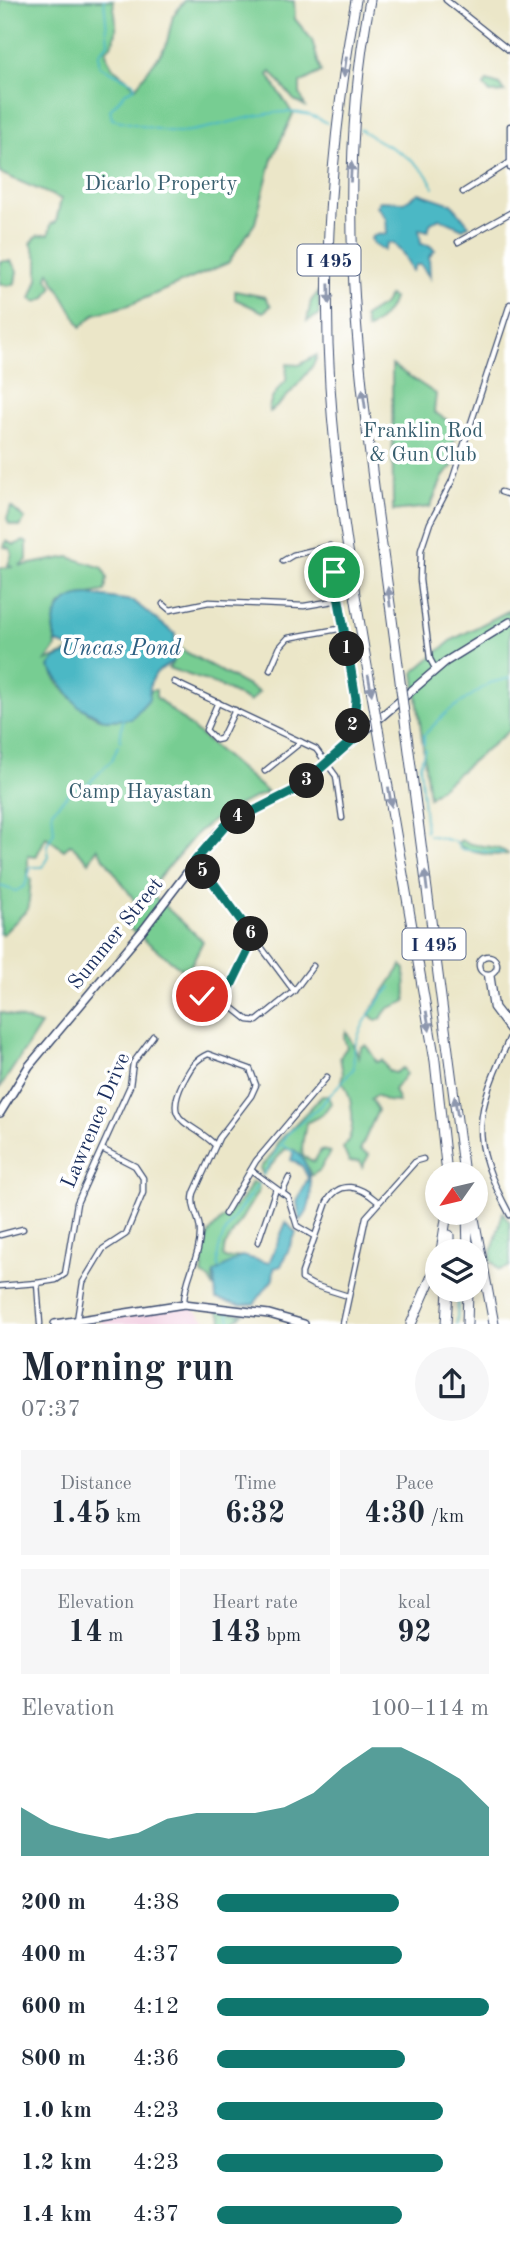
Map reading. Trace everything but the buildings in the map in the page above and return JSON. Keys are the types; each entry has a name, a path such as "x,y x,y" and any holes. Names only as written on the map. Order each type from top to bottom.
{"highway":[{"name":"I 495","path":"356,0 342,88 332,197 329,347 343,521 435,1061 446,1162"},
{"name":"I 495","path":"370,0 353,130 351,264 359,365 463,1162"},
{"path":"475,1225 494,1323"},
{"path":"412,1323 425,1292"},
{"path":"446,1324 447,1302"},
{"path":"467,1324 468,1302"}],"main road":[{"name":"Summer Street","path":"0,1113 29,1066 153,918 193,863 226,825 287,795 436,670 470,644 510,621"},
{"path":"55,1324 97,1320 184,1304 269,1314 304,1324"}],"street":[{"path":"446,0 510,51"},
{"path":"510,126 510,168"},
{"path":"463,192 509,163"},
{"path":"458,242 510,214"},
{"path":"436,670 430,659 420,568 424,539 452,481 510,304"},
{"path":"501,492 510,495"},
{"path":"283,562 330,546 356,699 353,730 356,737"},
{"path":"163,604 170,610 209,602 304,606 339,600"},
{"path":"270,670 280,647 288,638 344,628"},
{"path":"174,682 316,749 338,782 342,818"},
{"path":"218,702 206,730 219,740 235,710"},
{"path":"265,771 302,742"},
{"path":"193,863 212,881 294,991"},
{"path":"223,1002 254,938"},
{"path":"202,996 223,1002 248,1020 257,1021 294,991 313,966"},
{"path":"510,1026 496,1007 489,974 492,1008 510,1034 485,1092 480,1127 486,1167 510,1215"},
{"name":"Lawrence Drive","path":"37,1283 57,1280 65,1273 76,1203 131,1086 133,1063 153,1036"},
{"path":"184,1304 199,1244 200,1230 192,1197 215,1144 251,1096 256,1080 250,1069 208,1054 197,1059 174,1102 175,1111 186,1123 215,1144"},
{"path":"226,1213 251,1170 327,1077"},
{"path":"77,1320 83,1282 103,1249 125,1234 143,1193 143,1178 135,1166 102,1149"},
{"path":"343,1324 363,1223 377,1201 416,1161 423,1159"},
{"path":"251,1170 276,1189 283,1190 292,1203 298,1228 314,1237"},
{"path":"348,1296 310,1284 301,1278 327,1202 336,1191 356,1186 377,1201"},
{"path":"262,1230 276,1189"},
{"path":"0,1235 23,1229"},
{"path":"0,1286 37,1283 40,1324"}],"shaded area":[{"path":"191,1307 211,1324 100,1324 102,1320"}],"green space":[{"name":"Dicarlo Property","path":"0,0 113,0 116,33 106,51 108,59 114,69 135,88 166,46 173,16 185,0 294,1 295,19 312,40 321,72 300,83 300,93 305,106 294,100 271,72 268,75 293,114 272,159 255,223 228,263 129,305 95,314 81,327 49,272 47,278 53,286 46,298 37,302 31,299 38,279 38,260 31,243 37,236 49,234 51,224 56,222 61,199 0,173"},
{"path":"487,81 500,85 505,92 490,93 484,86"},
{"path":"0,261 11,261 17,271 15,283 8,286 0,284"},
{"path":"235,291 265,297 271,306 263,312 235,299"},
{"path":"319,291 319,315 307,321 311,301"},
{"path":"389,296 393,298 386,313 367,330 364,317 383,305"},
{"path":"317,355 305,376 270,412 272,400 286,381 287,364 299,365"},
{"name":"Franklin Rod & Gun Club","path":"392,365 436,394 434,412 460,428 452,446 454,464 443,477 430,507 393,511"},
{"path":"11,507 25,519 20,527 9,524 7,519"},
{"name":"Camp Hayastan","path":"6,541 14,545 24,541 27,543 27,560 19,566 69,557 103,568 107,578 105,591 75,597 60,606 53,628 56,647 46,661 75,649 78,653 51,670 60,685 83,709 100,719 131,719 152,690 156,690 156,697 267,792 227,810 198,832 148,891 203,941 187,973 124,924 137,904 97,848 89,862 71,844 64,850 46,837 36,857 28,856 28,876 31,880 28,909 2,935 0,933 0,568 13,567 8,565 12,554 10,548 4,547"},
{"path":"510,610 510,730 429,797 414,672 452,640"},
{"path":"173,645 259,692 250,702 218,685 168,668 174,661"},
{"path":"461,840 498,848 508,854 474,852 457,844"},
{"path":"402,965 405,969 406,1001 389,1008 381,1019 375,1020 369,1014"},
{"path":"0,1012 41,1025 0,1088"},
{"path":"346,1031 359,1057 361,1047 366,1045 377,1062 382,1060 389,1071 395,1073 403,1068 406,1074 394,1090 399,1102 387,1101 376,1095 371,1099 378,1110 360,1150 369,1155 362,1167 360,1161 349,1162 343,1148 351,1133 352,1123 351,1104 341,1080 343,1074 340,1057 347,1047 344,1038"},
{"path":"322,1096 328,1096 331,1103 322,1115 306,1123 302,1148 303,1156 314,1162 321,1150 330,1152 320,1170 311,1176 309,1169 294,1150 285,1149 263,1175 260,1168 274,1152 277,1143"},
{"path":"252,1182 258,1184 259,1190 225,1246 223,1256 227,1259 242,1256 213,1276 214,1288 209,1279 202,1275 207,1237 244,1197"},
{"path":"503,1212 510,1223 510,1267 499,1270 490,1259"},
{"path":"217,1310 243,1314 235,1323 221,1324 222,1318"}],"water":[{"path":"419,193 452,204 469,225 463,229 439,218 430,224 428,231 419,229 421,244 429,245 435,250 429,257 430,278 421,265 416,265 412,271 404,255 393,243 388,243 384,250 373,244 371,238 387,234 386,219 377,206 379,201 404,202"},
{"name":"Uncas Pond","path":"90,595 133,601 175,634 174,660 156,673 150,684 149,699 131,719 105,720 78,706 49,667 56,658 77,650 57,643 54,625 59,609 72,599"},
{"path":"294,1150 309,1174 311,1195 309,1206 300,1221 297,1202 308,1178 302,1166 291,1160"},
{"path":"286,1222 296,1233 281,1266 274,1268 273,1279 254,1304 240,1305 216,1299 214,1273 242,1256 269,1263"}],"waterway":[{"path":"104,0 108,43 99,54 99,66 133,82 135,88 126,92 110,110 112,119 173,132 199,130 275,113 311,115 327,123"},
{"path":"360,129 412,160 421,168 434,188"},
{"path":"424,745 424,735 447,712 490,683 510,678"},
{"path":"120,741 123,718"},
{"path":"0,886 16,891 25,886 31,867 43,867 49,857 47,845 54,832 52,811 74,788 88,784 112,760 118,746"},
{"path":"425,749 420,765 426,832"},
{"path":"429,835 456,842 460,849 503,853"},
{"path":"263,1175 286,1135 321,1105 354,1068 355,1045 363,1024 391,987"},
{"path":"281,1144 294,1152"},
{"path":"219,1268 218,1257 224,1234 259,1183"},
{"path":"457,1324 458,1302"},
{"path":"228,1312 231,1324"}],"route":[{"path":"202,996 223,1002 254,938 212,881 193,863 226,825 297,789 356,737 353,730 356,699 334,572"}]}
